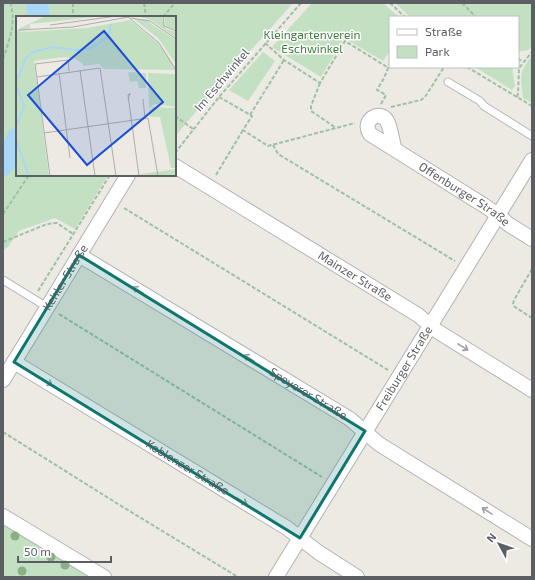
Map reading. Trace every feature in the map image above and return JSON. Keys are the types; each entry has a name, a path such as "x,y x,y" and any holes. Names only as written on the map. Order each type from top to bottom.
{"street":[{"name":"Offenburger Straße","path":"372,118 368,124 368,131 370,134 486,206 508,224 532,239"},
{"name":"Freiburger Straße","path":"276,577 532,160"},
{"name":"Mainzer Straße","path":"176,167 418,315 437,331 532,390"},
{"name":"Kehler Straße","path":"3,380 127,176"},
{"name":"Speyerer Straße","path":"79,255 350,419 378,444 532,539"},
{"name":"Koblenzer Straße","path":"14,362 287,528 318,552 357,577"},
{"path":"3,516 104,577"}],"lane":[{"path":"448,82 532,136"},
{"path":"3,280 48,307"}],"path":[{"path":"3,59 10,35 13,11 10,3"},
{"path":"73,3 73,16"},
{"path":"144,3 146,16"},
{"path":"164,16 175,3"},
{"path":"390,3 404,16"},
{"path":"462,3 475,16"},
{"name":"Im Eschwinkel","path":"176,152 219,97 300,4"},
{"path":"243,130 268,146 336,128 311,111 310,106 320,82 345,41 387,67"},
{"path":"266,43 284,60 320,82"},
{"path":"517,96 519,68 522,62 532,52"},
{"path":"519,59 522,62"},
{"path":"209,186 284,60"},
{"path":"372,118 386,95 377,90 384,78 389,64"},
{"path":"391,107 421,100 425,97 443,68"},
{"path":"470,68 532,106"},
{"path":"219,97 250,115"},
{"path":"176,117 193,129"},
{"path":"273,145 278,154 466,268"},
{"path":"3,214 28,176"},
{"path":"33,299 109,176"},
{"path":"112,201 399,377"},
{"path":"3,242 47,224 57,223 87,243"},
{"path":"532,269 513,304 515,307 532,318"},
{"path":"48,307 333,484"},
{"path":"3,432 238,577"}],"highlighted area":[{"path":"79,255 365,431 300,538 14,362"}],"green space":[{"path":"3,3 293,3 176,136 176,16 16,16 16,176 107,176 75,229 55,218 19,231 8,247 3,250"},
{"name":"Kleingartenverein Eschwinkel","path":"312,3 383,3 398,16 389,16 389,52 383,61 344,38 321,77 272,47"},
{"path":"395,3 532,3 532,46 528,50 519,52 519,16 409,16"},
{"path":"263,52 275,61 248,101 229,90"},
{"path":"532,56 532,103 523,98 521,80 524,66"},
{"path":"477,68 512,68 515,86 512,90"},
{"path":"3,523 93,577 3,577"}],"waterway":[{"path":"37,3 39,16"},
{"path":"3,165 16,141"}]}
